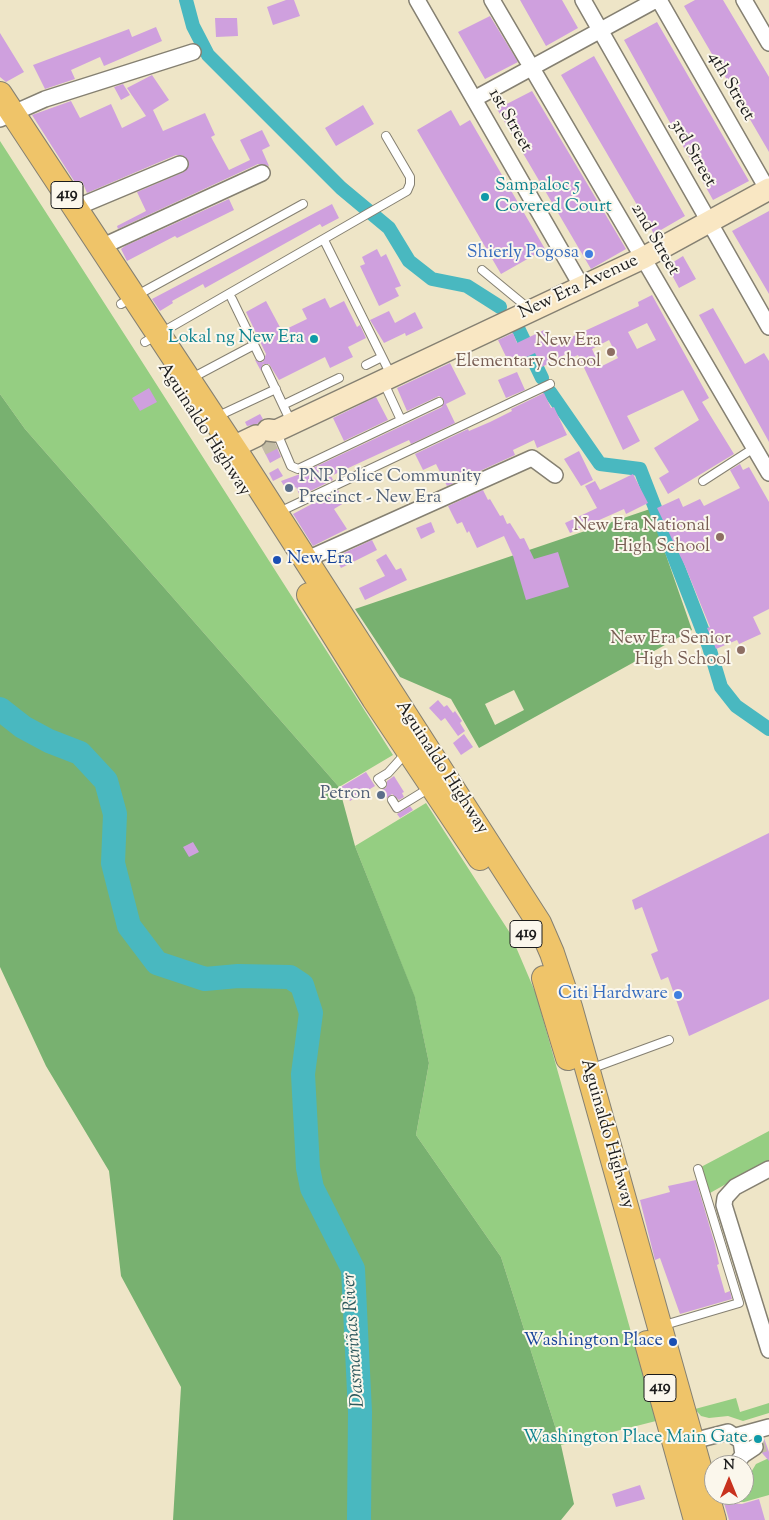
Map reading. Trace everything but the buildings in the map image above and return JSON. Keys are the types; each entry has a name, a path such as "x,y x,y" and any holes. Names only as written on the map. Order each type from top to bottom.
{"main road":[{"name":"Aguinaldo Highway","path":"3,112 75,208 101,248 127,300"},
{"name":"Aguinaldo Highway","path":"3,112 151,338 275,514 305,560 321,599"},
{"name":"Aguinaldo Highway","path":"151,338 189,380 214,418 231,454 321,599 444,788 522,926 587,1086 659,1326 684,1444"},
{"name":"Aguinaldo Highway","path":"587,1086 684,1444 700,1476 714,1520"},
{"name":"Aguinaldo Highway","path":"696,1520 700,1476"}],"street":[{"name":"1st Street","path":"417,0 582,287"},
{"name":"2nd Street","path":"492,0 769,473"},
{"name":"3rd Street","path":"583,0 769,327"},
{"path":"474,99 657,0"},
{"name":"4th Street","path":"657,0 768,190"},
{"path":"744,0 769,43"},
{"path":"3,112 193,52"},
{"path":"75,208 180,164"},
{"path":"101,248 262,173"},
{"name":"New Era Avenue","path":"231,454 273,430 387,379 644,258 768,190"},
{"path":"305,560 532,458 555,475"},
{"path":"769,1169 735,1187 725,1198 725,1213 769,1350"},
{"path":"684,1444 724,1432 736,1436 769,1427"},
{"path":"736,1436 743,1445 740,1455"},
{"path":"748,1455 765,1446"}],"lane":[{"path":"151,338 324,240 407,190 410,184 410,177 386,136"},
{"path":"127,300 303,204"},
{"path":"324,240 382,357 387,379 402,420"},
{"path":"482,270 522,303 527,313"},
{"path":"232,299 260,357"},
{"path":"189,380 254,346"},
{"path":"366,365 382,357"},
{"path":"266,369 276,389 273,430 292,466 298,469 439,402"},
{"path":"273,430 339,378"},
{"path":"275,514 550,384"},
{"path":"214,418 276,389"},
{"path":"703,481 754,448"},
{"path":"382,784 378,779 390,775 415,744"},
{"path":"392,800 397,808 423,792 444,788"},
{"path":"402,794 407,802"},
{"path":"587,1086 669,1040"},
{"path":"659,1326 739,1303 698,1169"}],"green space":[{"path":"0,141 393,755 339,787 25,429 0,394"},
{"path":"0,394 25,429 339,787 355,846 415,997 429,1063 416,1135 501,1257 561,1445 574,1504 561,1520 173,1520 181,1387 121,1276 109,1171 46,1066 0,967"},
{"path":"650,509 692,630 479,748 451,699 400,677 355,609","holes":["514,690 524,710 495,725 485,704"]},
{"path":"426,803 510,933 536,994 656,1421 561,1445 501,1257 416,1135 429,1063 415,998 355,846"},
{"path":"769,1131 769,1160 710,1193 701,1167"},
{"path":"736,1398 740,1412 769,1403 769,1413 743,1421 728,1416 709,1418 701,1416 695,1409"},
{"path":"769,1458 769,1495 754,1499 754,1467 756,1464"}],"waterway":[{"path":"186,0 193,26 208,55 341,188 389,228 409,261 432,279 467,286 500,307"},
{"path":"517,326 542,378"},
{"path":"550,392 600,464 640,469 709,647 721,687 736,706 769,729"},
{"name":"Dasmariñas River","path":"0,709 23,727 49,741 80,753 106,781 115,814 113,863 129,926 157,963 205,979 238,976 290,977 302,985 311,1013 303,1074 308,1168 312,1188 353,1269 360,1412 359,1520"}],"tunnel":[{"path":"261,445 273,439"},
{"path":"755,1447 765,1444"}],"place":[{"name":"Sampaloc 5 Covered Court","path":"485,197"},
{"name":"Shierly Pogosa","path":"589,254"},
{"name":"Lokal ng New Era","path":"314,339"},
{"name":"New Era Elementary School","path":"611,352"},
{"name":"PNP Police Community Precinct - New Era","path":"289,488"},
{"name":"New Era National High School","path":"720,537"},
{"name":"New Era","path":"277,560"},
{"name":"New Era Senior High School","path":"741,650"},
{"name":"Petron","path":"381,795"},
{"name":"Citi Hardware","path":"678,995"},
{"name":"Washington Place","path":"673,1342"},
{"name":"Washington Place Main Gate","path":"758,1439"}]}
